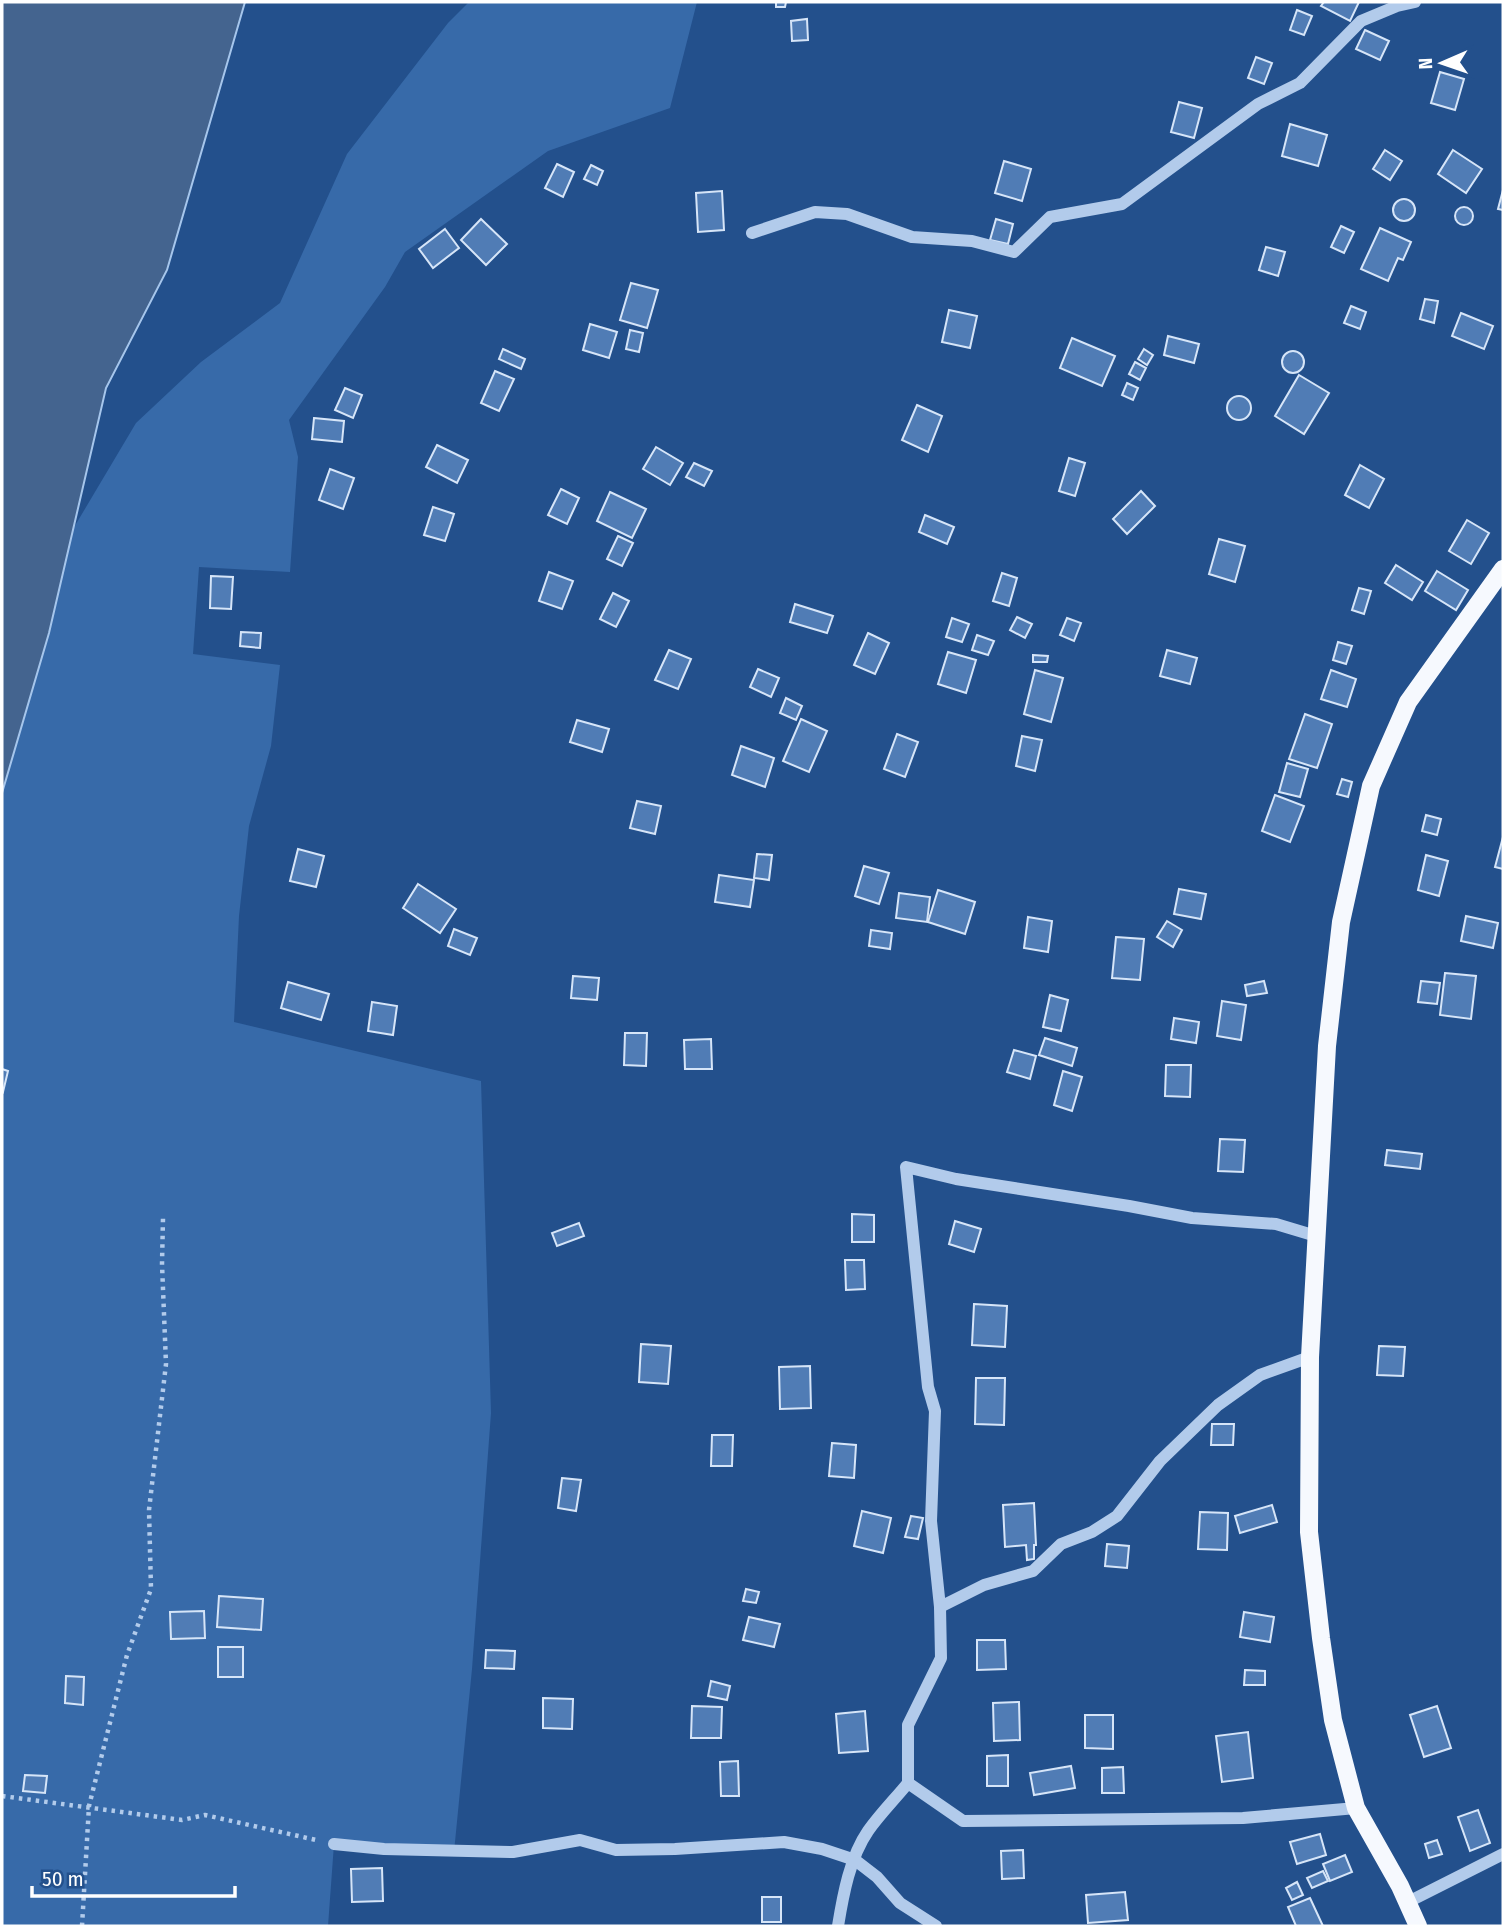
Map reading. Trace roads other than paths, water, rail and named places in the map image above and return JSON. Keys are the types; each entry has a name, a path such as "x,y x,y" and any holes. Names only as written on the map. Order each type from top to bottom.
{"main road":[{"path":"1418,1926 1408,1902 1356,1808 1333,1720 1309,1532 1310,1357 1327,1046 1341,922 1371,786 1408,702 1503,569"}],"street":[{"path":"752,233 815,212 847,214 912,237 972,241 1014,252 1050,217 1122,204 1258,104 1300,83 1361,21 1397,6 1415,2"},
{"path":"838,1926 842,1900 867,1832 908,1783 908,1725 941,1658 940,1607 931,1521 935,1411 928,1387 905,1167 956,1179 1192,1218 1276,1224 1316,1236"},
{"path":"940,1607 984,1586 1033,1571 1061,1544 1092,1532 1117,1516 1160,1461 1218,1405 1260,1375 1310,1357"},
{"path":"908,1783 963,1821 1244,1818 1356,1808"},
{"path":"334,1844 384,1849 513,1852 580,1840 616,1850 784,1842 822,1849 855,1860 877,1877 900,1903 936,1926"},
{"path":"1408,1902 1503,1854"}]}
